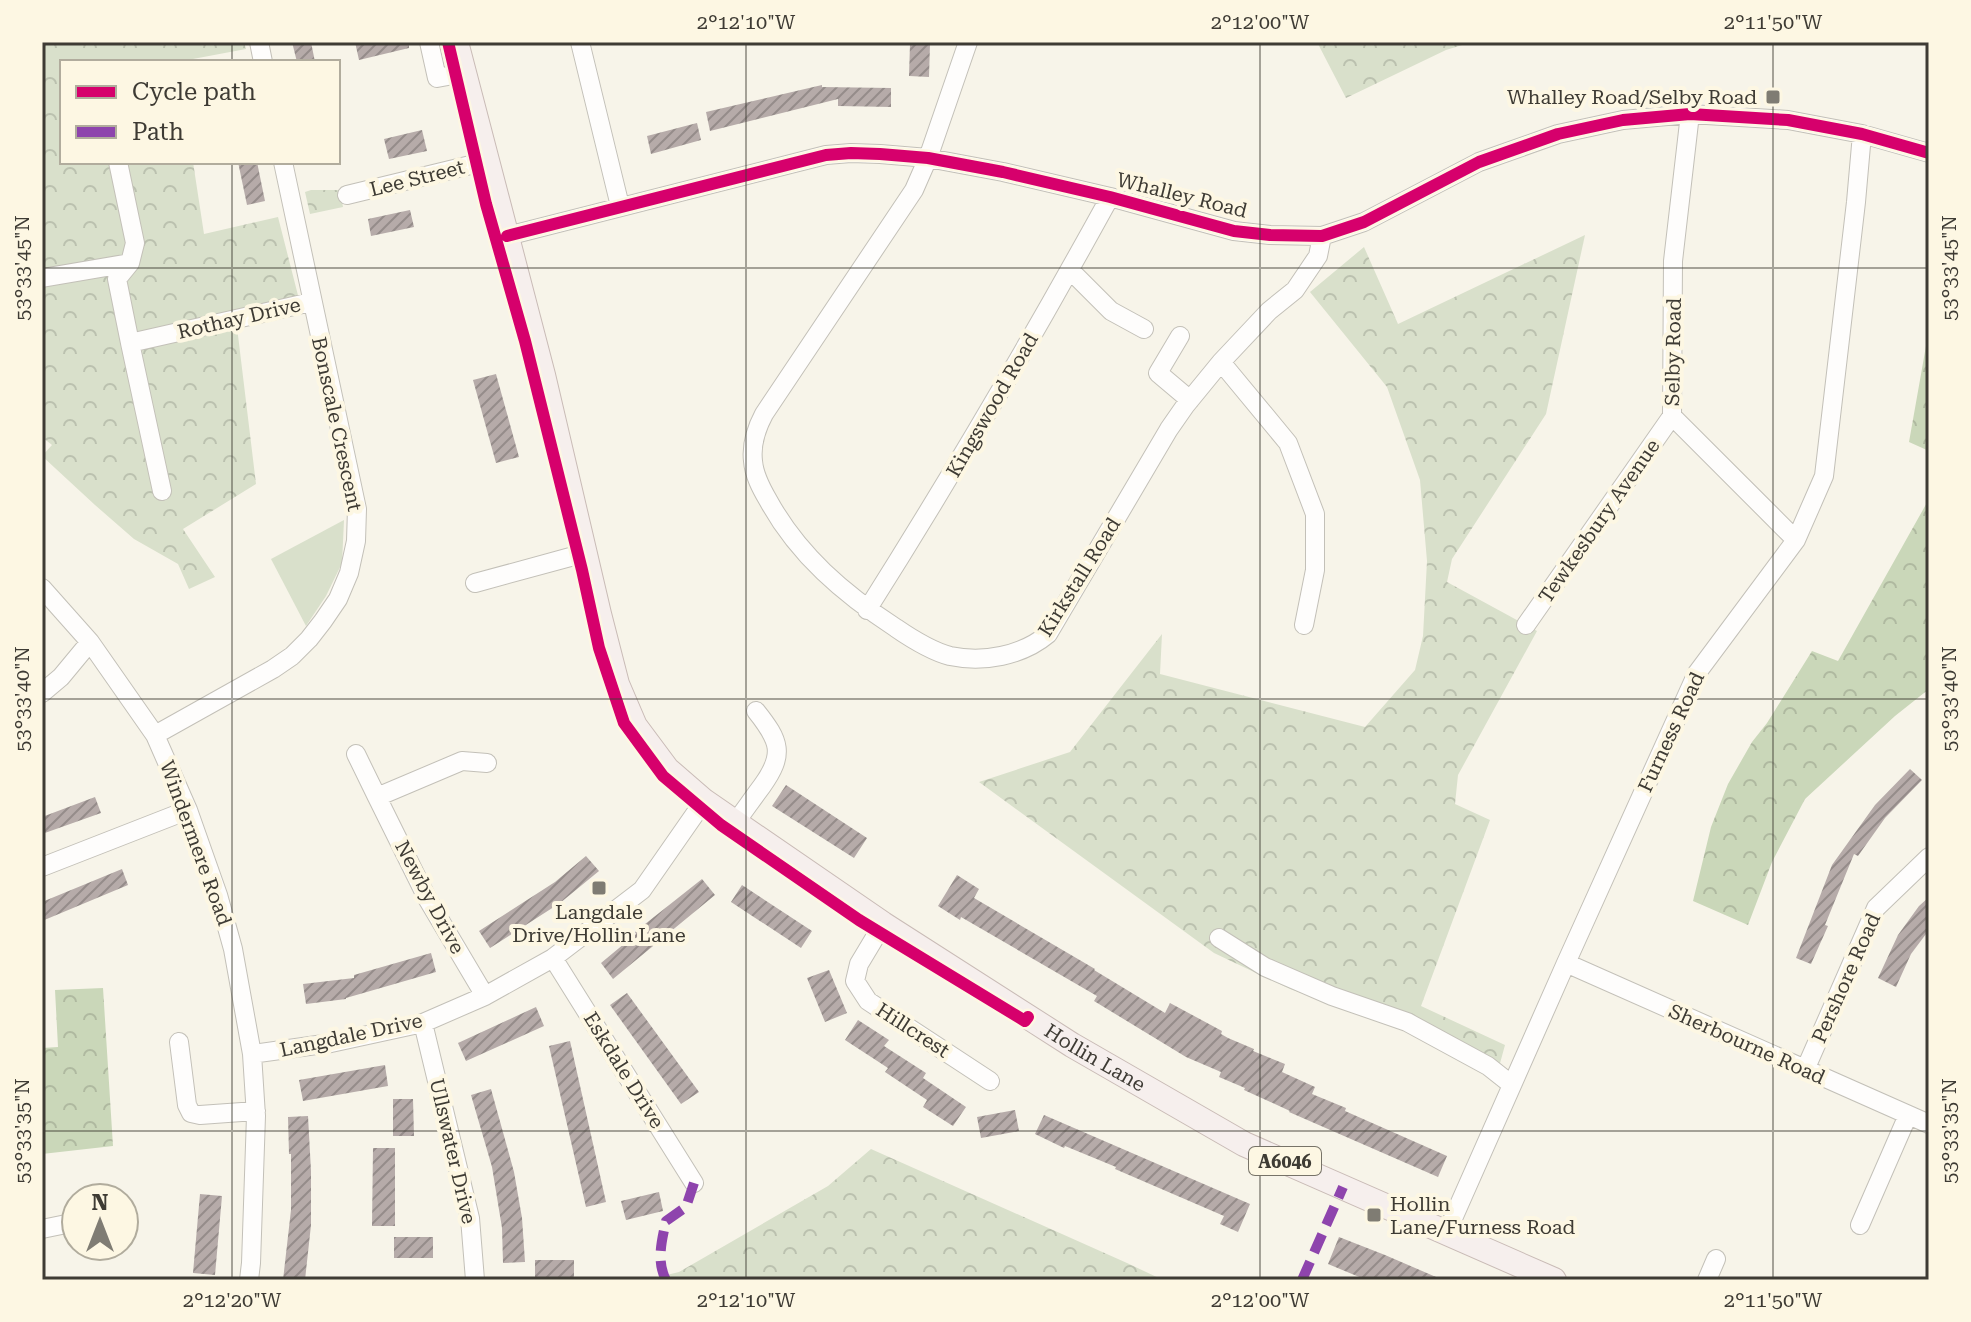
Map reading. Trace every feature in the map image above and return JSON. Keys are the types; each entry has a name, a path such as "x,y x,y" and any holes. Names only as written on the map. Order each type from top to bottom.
{"main road":[{"name":"Hollin Lane","path":"456,42 543,375 617,684 635,726 667,769 704,801 883,924 1072,1045 1244,1144 1554,1280"}],"street":[{"path":"429,42 437,78 464,73"},
{"path":"580,42 620,206"},
{"name":"Kirkstall Road","path":"968,42 928,158 905,205 764,414 753,445 759,485 787,531 832,581 867,610 909,637 949,656 982,658 1010,654 1036,644 1048,634 1169,429 1221,362 1269,311 1295,290 1318,256 1322,236"},
{"name":"Whalley Road","path":"507,236 826,155 880,154 928,158 1110,197 1234,231 1322,236 1364,222 1479,162 1558,134 1623,120 1690,114 1788,120 1862,134 1929,153"},
{"name":"Selby Road","path":"1690,114 1673,261 1672,416 1796,540"},
{"name":"Furness Road","path":"1447,1232 1697,673 1796,540 1824,476 1862,134"},
{"name":"Lee Street","path":"347,195 487,161"},
{"path":"118,164 135,243 130,263 117,279 162,491"},
{"name":"Bonscale Crescent","path":"155,735 292,656 323,621 338,599 349,573 356,541 357,509 283,164"},
{"name":"Kingswood Road","path":"867,610 947,484 1110,197"},
{"path":"42,278 130,263"},
{"path":"1070,270 1111,311 1144,329"},
{"name":"Rothay Drive","path":"130,343 311,302"},
{"path":"1180,336 1158,373 1190,400"},
{"path":"1221,362 1288,443 1315,514 1315,570 1304,625"},
{"name":"Tewkesbury Avenue","path":"1526,625 1672,416"},
{"path":"475,583 585,553"},
{"name":"Windermere Road","path":"42,588 90,642 155,735 188,810 218,895 233,949 252,1054 256,1111 249,1280"},
{"path":"42,693 61,677 90,642"},
{"path":"735,823 774,768 777,756 772,734 756,711"},
{"name":"Newby Drive","path":"356,754 428,900 485,996"},
{"path":"377,797 462,761 487,763"},
{"name":"Langdale Drive","path":"252,1054 331,1043 423,1023 485,996 553,958 642,890 704,801"},
{"path":"42,867 188,810"},
{"name":"Pershore Road","path":"1805,1070 1876,908 1929,857"},
{"name":"Hillcrest","path":"883,924 859,964 855,981 868,1001 990,1081"},
{"path":"1219,938 1265,967 1332,996 1407,1022 1488,1066 1512,1085"},
{"name":"Eskdale Drive","path":"553,958 694,1183"},
{"name":"Sherbourne Road","path":"1566,963 1929,1124"},
{"name":"Ullswater Drive","path":"423,1023 470,1218 475,1280"},
{"path":"179,1042 187,1105 191,1113 256,1111"},
{"path":"1860,1225 1908,1115"},
{"path":"1707,1280 1716,1259"}],"green space":[{"path":"42,42 244,42 246,49 188,60 60,60 60,164 193,164 204,234 278,217 302,311 237,327 256,484 183,529 215,577 189,589 178,564 134,539 42,456 52,445 42,437"},
{"path":"1317,42 1472,42 1446,50 1346,98"},
{"path":"340,190 343,207 310,214 305,192"},
{"path":"1585,235 1546,414 1452,559 1447,582 1537,631 1458,775 1455,804 1490,820 1421,1006 1505,1045 1496,1078 1397,1026 1290,989 1214,953 979,782 1070,752 1162,634 1160,674 1365,727 1415,670 1423,636 1427,561 1420,480 1387,387 1310,292 1364,247 1398,324"},
{"path":"1929,329 1929,451 1909,442"},
{"path":"1929,499 1929,689 1805,799 1772,862 1748,925 1693,901 1711,827 1728,784 1752,742 1812,651 1838,661"},
{"path":"344,520 342,563 326,596 306,626 271,559"},
{"path":"103,988 113,1146 42,1154 42,1048 58,1047 55,990"},
{"path":"871,1149 1163,1280 646,1280 679,1272 828,1186"}],"building":[{"path":"292,42 311,42 315,60 296,60"},
{"path":"355,42 409,42 409,48 359,60"},
{"path":"910,44 930,44 929,77 909,76"},
{"path":"822,85 891,88 891,107 838,106 838,99 710,131 706,112"},
{"path":"697,123 701,140 651,154 647,136"},
{"path":"422,130 427,151 389,159 384,139"},
{"path":"238,164 257,164 265,201 247,205"},
{"path":"410,210 414,227 371,236 368,219"},
{"path":"496,374 519,457 496,463 473,380"},
{"path":"1910,769 1922,780 1885,818 1858,856 1854,854 1811,964 1796,958 1832,865 1875,805"},
{"path":"786,785 867,838 854,858 772,806"},
{"path":"95,797 101,813 42,834 42,817"},
{"path":"586,856 599,871 560,903 490,948 479,931 555,882"},
{"path":"122,869 128,885 42,921 42,902"},
{"path":"957,875 979,889 974,898 1165,1013 1170,1003 1222,1031 1221,1034 1228,1038 1285,1064 1282,1072 1315,1087 1312,1094 1447,1156 1438,1177 1289,1112 1219,1077 1221,1072 1186,1057 1094,1001 1097,996 961,917 960,920 938,906"},
{"path":"702,879 715,895 613,979 601,963"},
{"path":"742,885 812,931 801,948 731,902"},
{"path":"1929,897 1929,930 1911,954 1896,987 1878,978 1898,935"},
{"path":"431,953 436,972 346,999 306,1004 303,984 354,978 354,975"},
{"path":"829,970 847,1013 825,1022 807,978"},
{"path":"627,993 699,1092 681,1104 610,1005"},
{"path":"536,1007 544,1026 466,1061 458,1043"},
{"path":"858,1020 889,1040 884,1046 926,1073 923,1078 966,1107 953,1126 923,1107 927,1100 885,1072 888,1068 845,1040"},
{"path":"570,1041 606,1202 586,1207 549,1046"},
{"path":"385,1065 388,1086 303,1101 299,1080"},
{"path":"491,1089 514,1172 525,1262 503,1263 502,1228 492,1167 471,1095"},
{"path":"393,1099 413,1099 414,1136 393,1136"},
{"path":"1015,1110 1019,1131 981,1138 977,1117"},
{"path":"1044,1115 1250,1204 1238,1232 1220,1224 1224,1216 1035,1134"},
{"path":"308,1116 311,1225 305,1280 283,1280 291,1210 288,1117"},
{"path":"373,1148 395,1148 395,1226 372,1226"},
{"path":"659,1192 663,1211 626,1220 621,1201"},
{"path":"200,1194 222,1196 215,1275 193,1273"},
{"path":"394,1237 433,1237 433,1258 394,1258"},
{"path":"1339,1237 1443,1280 1367,1280 1352,1274 1328,1264"},
{"path":"535,1260 574,1260 574,1280 535,1280"}],"marked path":[{"path":"666,1280 661,1258 666,1221 686,1207 694,1183"},
{"path":"1302,1280 1343,1187"}],"cycle path":[{"path":"448,42 486,204 525,341 599,648 624,723 663,776 721,825 859,920 1025,1021 1028,1017"},
{"path":"507,236 826,155 851,153 928,158 1003,172 1234,231 1322,236 1364,222 1479,162 1558,134 1623,120 1690,114 1788,120 1862,134 1929,153"}],"place":[{"name":"Whalley Road/Selby Road","path":"1773,97"},
{"name":"Langdale Drive/Hollin Lane","path":"599,888"},
{"name":"Hollin Lane/Furness Road","path":"1374,1215"}]}
